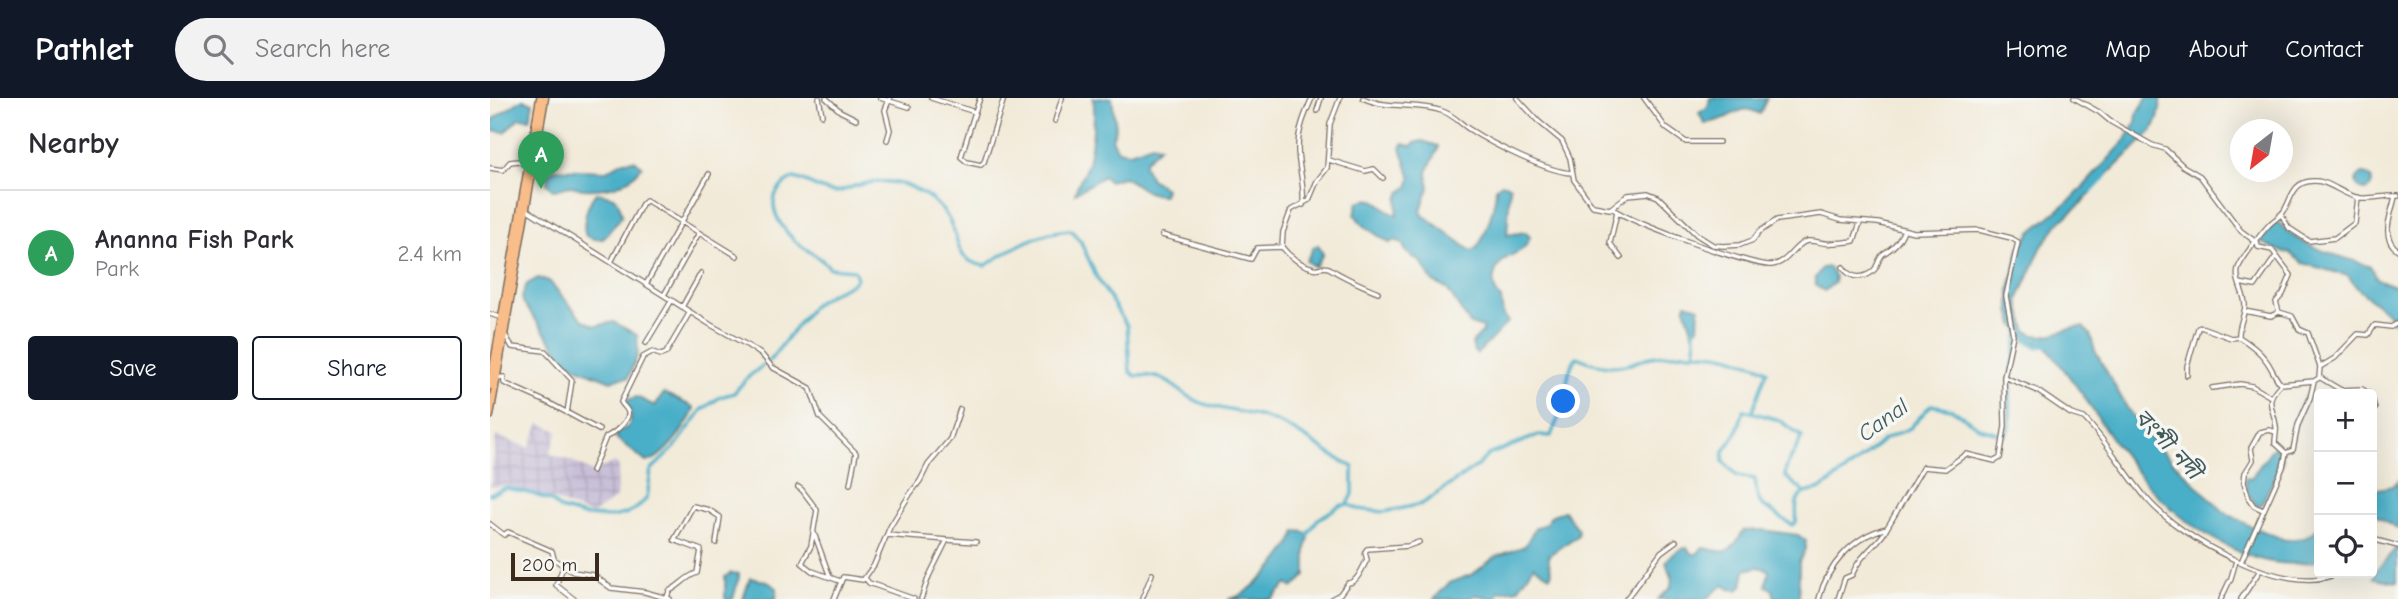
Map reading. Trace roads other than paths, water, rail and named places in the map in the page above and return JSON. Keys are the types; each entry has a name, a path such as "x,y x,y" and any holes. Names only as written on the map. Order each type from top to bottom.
{"highway":[{"path":"502,332 502,318 543,98"},
{"path":"490,416 493,378 526,209 543,98"},
{"path":"490,386 493,378"}],"street":[{"path":"819,98 822,115"},
{"path":"826,98 840,111 856,119"},
{"path":"880,98 909,107"},
{"path":"931,98 975,112"},
{"path":"980,98 961,157 967,162 981,165 1004,98"},
{"path":"1055,121 1062,98"},
{"path":"1303,205 1305,189 1300,172 1299,139 1312,98"},
{"path":"1317,111 1321,98"},
{"path":"1282,247 1288,215 1313,195 1329,160 1330,124 1340,98"},
{"path":"1363,98 1391,107 1442,111 1475,132 1537,163 1572,173"},
{"path":"1517,98 1538,121 1562,141 1570,158 1572,173 1589,203 1605,210 1612,208 1628,195 1648,192 1658,197 1697,235 1713,246 1740,245 1753,240 1759,232 1777,220 1821,214 1924,233 1979,230 2018,242 2006,296 2013,335 2004,377 2005,426 2000,458 1995,461 1966,454 1945,469 1923,467 1908,489 1885,534 1861,557 1852,575 1844,578 1838,599"},
{"path":"1643,98 1666,128 1686,142 1719,142"},
{"path":"2074,98 2152,145 2165,149 2183,166 2200,176 2241,231 2256,242 2258,247 2270,248 2291,275 2276,302 2279,312"},
{"path":"887,140 890,130 885,110 889,99"},
{"path":"1329,160 1365,170 1374,169 1383,177"},
{"path":"490,167 503,170 510,162 529,166"},
{"path":"646,284 709,174"},
{"path":"2239,337 2245,306 2238,284 2239,266 2268,226 2281,214 2294,191 2308,181 2326,181 2358,197 2397,196 2388,236 2393,247 2398,250"},
{"path":"2281,214 2289,228 2309,241 2335,237 2355,223 2358,197"},
{"path":"611,262 644,201 649,201 737,256"},
{"path":"1612,208 1667,234 1768,265 1789,258 1807,241 1854,242 1860,223"},
{"path":"526,209 747,345 762,355 772,367 810,388 820,417 856,453 850,484"},
{"path":"1617,212 1610,243 1621,258"},
{"path":"1843,267 1846,273 1855,277 1864,276 1875,268 1882,255 1898,243 1905,230"},
{"path":"664,295 699,233"},
{"path":"1162,235 1251,259 1256,248 1282,247 1300,263 1315,269 1323,266 1348,281 1378,292"},
{"path":"2238,284 2255,286 2276,256"},
{"path":"682,307 701,273"},
{"path":"646,343 672,300"},
{"path":"2244,311 2271,316 2279,312 2292,316 2299,329 2308,333 2320,367 2319,377 2314,382 2298,425 2293,450 2286,453"},
{"path":"592,471 606,437 614,434 628,416 628,411 621,402 643,357 652,352 662,355 666,353 690,312"},
{"path":"490,314 502,318"},
{"path":"2320,367 2335,358 2358,334 2368,335 2375,325 2391,327 2398,323"},
{"path":"2187,374 2198,328 2201,327 2231,338 2239,337 2266,360 2281,384"},
{"path":"502,332 512,347 545,351 572,380 567,412"},
{"path":"493,378 504,377 504,383 599,430"},
{"path":"2004,377 2036,390 2071,414 2084,418 2149,501 2199,540 2260,571 2304,581 2326,578"},
{"path":"2319,377 2339,389"},
{"path":"2286,453 2274,443 2276,432 2269,405 2271,397 2281,384 2314,382"},
{"path":"2212,388 2240,384 2252,386 2271,397"},
{"path":"834,599 844,576 861,581 865,579 928,465 950,439 960,409"},
{"path":"2263,510 2254,506 2245,492 2245,473 2253,460 2251,448 2260,432 2276,432"},
{"path":"2221,599 2258,524 2283,467 2286,453"},
{"path":"797,487 817,510 808,555 802,563 812,571 840,581"},
{"path":"490,524 503,535 508,532 552,551 554,559 578,574 593,575 611,588 668,599 669,591 686,577 697,573 701,550 674,540 693,506 709,510 720,517 716,543"},
{"path":"1819,599 1825,582 1848,547 1876,530 1887,528"},
{"path":"813,533 830,578"},
{"path":"887,535 976,542"},
{"path":"922,599 929,576 947,540"},
{"path":"2377,540 2398,546"},
{"path":"1626,599 1661,552 1676,541"},
{"path":"1331,599 1358,577 1367,560 1367,549 1408,546 1419,542"},
{"path":"564,565 556,584 574,599"},
{"path":"2241,599 2260,571"},
{"path":"1142,599 1152,574"},
{"path":"865,579 869,583 914,599"}],"water":[{"path":"1093,98 1112,98 1116,127 1112,139 1118,150 1130,152 1152,144 1160,146 1145,161 1144,166 1151,179 1165,188 1163,195 1147,192 1124,177 1108,181 1104,176 1075,193 1089,158 1094,119"},
{"path":"1710,98 1767,98 1760,114 1743,110 1705,124 1699,113 1708,107"},
{"path":"2147,98 2162,98 2158,119 2152,131 2058,224 2041,248 2018,300 2026,330 2040,336 2083,327 2090,334 2095,351 2130,413 2156,445 2223,511 2248,525 2285,540 2305,538 2314,531 2314,561 2295,564 2249,556 2202,532 2181,516 2162,500 2129,462 2046,345 2025,339 2014,324 2010,310 2010,289 2019,250 2031,232 2074,197 2125,141 2136,122 2137,114"},
{"path":"523,99 533,103 530,119 519,118 505,132 490,130 490,124 497,116"},
{"path":"1422,141 1438,146 1427,172 1429,188 1421,210 1423,215 1470,250 1475,250 1490,220 1496,187 1502,183 1510,186 1507,235 1525,232 1530,237 1524,248 1505,259 1495,272 1494,286 1501,299 1503,315 1508,322 1477,354 1472,343 1483,332 1483,328 1470,324 1447,289 1433,282 1421,262 1407,253 1402,243 1395,240 1389,243 1366,227 1355,215 1358,202 1372,200 1397,215 1398,199 1401,192 1408,187 1411,178 1401,148 1403,144 1412,146"},
{"path":"634,160 642,166 630,179 615,186 582,189 570,186 553,190 547,184 548,174 553,169 606,171 624,161"},
{"path":"2361,174 2367,174 2372,182 2370,188 2361,190 2356,185 2356,179"},
{"path":"596,193 615,198 622,216 603,239 586,236 584,225 590,202"},
{"path":"2275,223 2279,223 2299,240 2311,246 2371,267 2377,279 2398,287 2398,319 2393,322 2389,314 2358,289 2348,276 2303,263 2290,253 2260,242"},
{"path":"1318,245 1323,254 1315,267 1306,261 1313,248"},
{"path":"1829,267 1835,277 1834,283 1824,291 1815,285 1815,278 1822,268"},
{"path":"538,278 549,281 582,319 595,326 614,322 637,335 638,354 628,378 611,381 578,368 564,359 523,302 522,296 527,284"},
{"path":"1686,303 1699,307 1698,328 1693,333 1685,307"},
{"path":"664,393 693,407 694,410 667,449 646,462 616,438 618,431 627,428 631,417 624,401 637,397 655,406"},
{"path":"2274,446 2282,454 2283,461 2261,505 2257,506 2247,492 2245,480 2247,477 2251,478"},
{"path":"2398,481 2398,529 2377,516 2377,489 2393,486"},
{"path":"1564,511 1578,530 1577,536 1549,555 1552,572 1550,576 1534,566 1518,589 1498,592 1497,599 1476,595 1468,599 1434,599 1449,583 1473,574 1495,557 1525,546 1535,528 1545,524 1552,515"},
{"path":"1762,530 1798,535 1806,541 1799,562 1799,599 1775,599 1773,590 1766,586 1769,570 1758,567 1745,570 1742,586 1738,590 1729,589 1724,584 1706,599 1658,599 1671,587 1672,577 1666,562 1675,553 1687,548 1697,554 1703,547 1727,551 1743,531"},
{"path":"1296,531 1305,532 1309,537 1306,575 1293,588 1287,584 1272,599 1228,599 1246,591 1268,572 1293,540"},
{"path":"2397,547 2397,582 2374,578 2377,578 2377,570"},
{"path":"731,573 739,574 739,577 733,599 725,599 725,577"},
{"path":"750,578 766,581 777,588 776,599 743,599"}],"waterway":[{"name":"বংশী নদী","path":"2091,191 2106,175"},
{"path":"490,494 506,488 533,494 551,501 560,509 584,516 612,517 637,508 647,498 651,470 675,447 702,410 720,397 734,393 747,378 771,359 813,305 853,283 857,278 854,270 830,268 795,241 781,225 774,208 774,199 784,184 794,178 834,192 881,182 906,185 939,206 951,224 964,256 985,266 1036,237 1071,230 1081,242 1096,276 1127,326 1130,372 1136,376 1157,377 1199,402 1268,419 1301,435 1353,467 1353,494 1348,504"},
{"path":"1694,329 1696,353"},
{"name":"Canal","path":"1805,493 1797,502 1796,522 1792,525 1761,504 1755,479 1737,476 1723,461 1724,451 1736,434 1744,410 1779,420 1802,437 1786,468 1785,476 1805,493 1821,489 1883,440 1910,428 1931,405 1951,409 1980,428 2005,435 2010,426 2010,384 2019,331"},
{"name":"বংশী নদী","path":"2027,340 2037,346 2054,344"},
{"path":"1306,538 1317,520 1339,506 1348,504 1358,509 1384,512 1422,504 1477,466 1488,455 1539,435 1551,436 1563,405 1569,373 1577,357 1596,364 1616,366 1661,355 1706,353 1757,365 1767,371 1752,412"}],"place":[{"name":"Ananna Fish Park","path":"541,189"}]}
